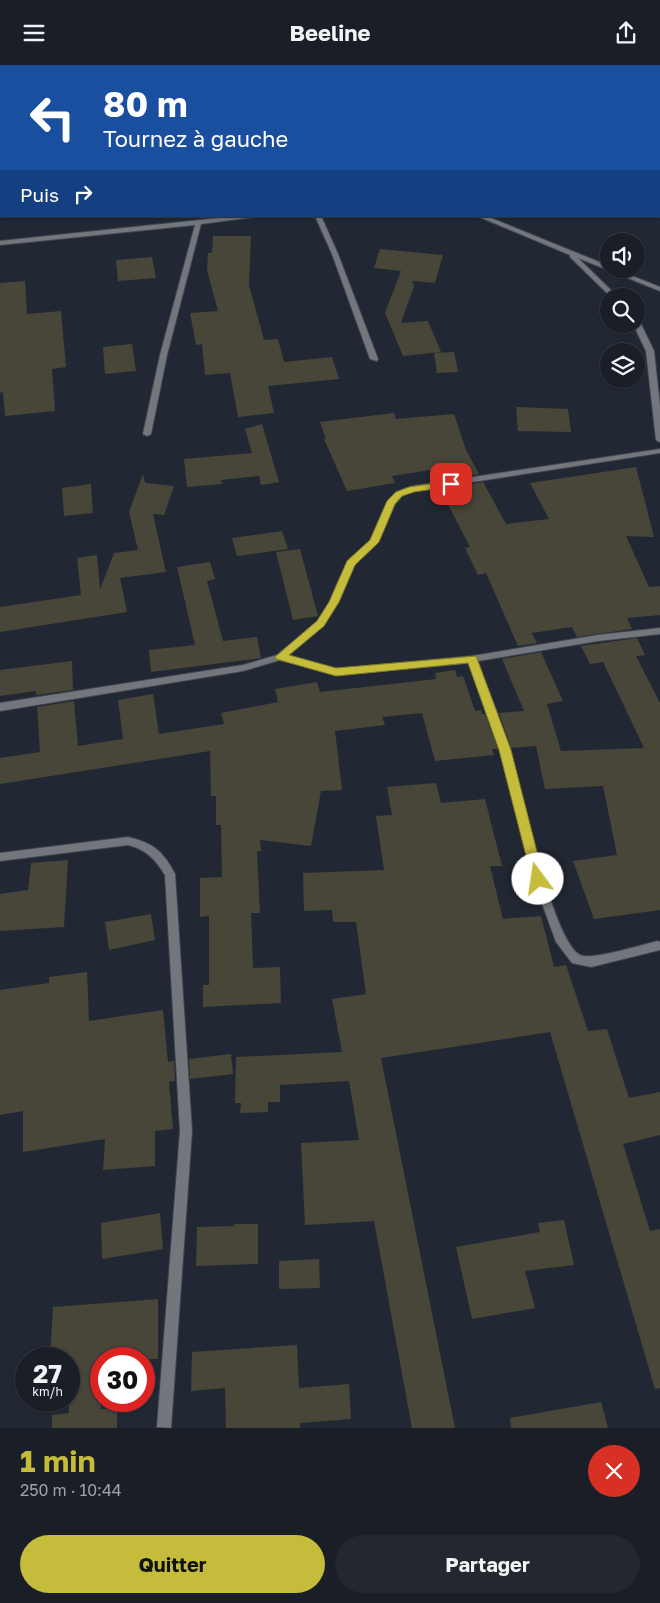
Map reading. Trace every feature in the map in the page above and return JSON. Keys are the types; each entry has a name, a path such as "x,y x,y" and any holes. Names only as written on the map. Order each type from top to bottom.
{"street":[{"path":"0,243 251,217"},
{"path":"318,217 335,254 374,359"},
{"path":"483,217 600,265"},
{"path":"147,434 166,344 198,224"},
{"path":"568,251 606,288"},
{"path":"632,278 660,289"},
{"path":"641,333 650,351 660,440"},
{"path":"0,707 243,668 280,657 321,623 334,602 351,563 374,542 391,503 399,494 413,489 660,451"},
{"path":"280,657 336,672 472,659 598,638 660,631"},
{"path":"472,659 505,750 538,879 560,939 576,959 591,962 658,946"},
{"path":"0,857 128,841 145,844 155,851 170,874 186,1131 164,1427"}],"building":[{"path":"213,236 251,236 249,285 264,340 278,339 284,362 332,357 339,379 268,386 274,413 238,417 230,373 205,375 202,344 196,345 190,313 218,311 207,270 208,253 212,253"},
{"path":"380,249 443,255 435,283 412,281 414,286 401,323 428,321 441,352 403,356 385,313 401,271 374,268"},
{"path":"152,257 156,278 118,281 116,260"},
{"path":"25,281 27,314 61,311 66,367 52,369 55,411 5,416 3,392 0,393 0,283"},
{"path":"132,344 136,371 105,374 103,347"},
{"path":"454,352 458,372 437,373 434,353"},
{"path":"516,407 568,409 571,432 518,431"},
{"path":"394,413 396,419 454,414 466,450 479,474 436,481 430,470 392,476 395,483 347,491 324,439 326,439 320,422"},
{"path":"262,424 279,482 261,485 259,476 221,480 222,484 187,487 184,459 252,453 245,429"},
{"path":"636,467 654,537 626,536 649,587 660,586 660,615 627,618 632,629 577,637 572,627 532,633 537,643 518,646 486,573 478,575 465,548 470,547 440,489 483,482 506,524 549,519 530,483"},
{"path":"143,474 145,483 174,486 164,515 153,514 166,572 120,578 127,612 0,632 0,607 81,595 77,558 97,555 100,589 115,551 115,553 138,550 129,512"},
{"path":"91,484 93,513 64,516 62,488"},
{"path":"282,531 288,549 237,556 232,538"},
{"path":"300,549 318,616 293,620 276,552"},
{"path":"210,562 215,579 207,581 223,641 257,637 261,658 151,672 149,650 195,645 177,567"},
{"path":"637,638 645,655 636,656 660,703 660,910 594,919 573,861 617,855 603,786 545,789 536,746 511,748 499,713 524,711 502,659 541,652 563,701 547,704 561,751 644,748 603,662 590,664 581,646"},
{"path":"72,661 73,690 36,695 36,691 0,696 0,670"},
{"path":"455,670 457,677 463,676 475,711 481,710 482,714 485,714 498,749 492,749 494,755 435,761 422,713 382,717 385,725 335,731 342,790 321,791 311,846 260,840 261,851 257,851 260,913 251,913 253,968 280,967 281,1003 203,1007 203,985 209,985 209,916 200,917 200,878 222,877 221,825 216,825 216,796 211,796 210,751 0,784 0,758 40,752 37,707 74,701 78,746 123,739 118,700 153,694 159,734 224,724 221,713 278,702 275,689 317,682 320,692 436,679 435,673"},
{"path":"436,783 441,803 485,799 502,866 490,866 503,919 541,916 554,967 566,965 588,1031 607,1029 629,1098 660,1092 660,1135 623,1144 650,1231 660,1229 660,1388 655,1389 550,1032 381,1058 455,1428 412,1428 374,1221 305,1225 301,1143 359,1140 349,1081 280,1085 280,1102 268,1102 268,1112 240,1113 241,1103 235,1103 236,1057 342,1052 332,999 366,994 356,922 333,922 332,910 304,911 303,873 384,870 376,816 392,815 387,787"},
{"path":"68,860 64,927 0,931 0,894 28,890 31,863"},
{"path":"151,914 155,940 109,950 105,922"},
{"path":"87,972 89,1021 163,1010 168,1062 174,1061 175,1081 169,1082 173,1129 155,1131 155,1166 103,1170 105,1139 23,1152 23,1111 0,1115 0,990 49,983 49,977"},
{"path":"231,1054 233,1074 190,1079 189,1059"},
{"path":"160,1213 163,1249 102,1259 101,1223"},
{"path":"564,1220 574,1265 525,1271 535,1308 472,1319 456,1247 540,1232 538,1223"},
{"path":"234,1224 258,1224 258,1264 196,1266 197,1227 234,1226"},
{"path":"319,1259 320,1288 279,1289 279,1261"},
{"path":"158,1299 158,1359 155,1359 155,1347 90,1347 90,1412 117,1412 117,1428 52,1428 52,1415 80,1412 80,1347 51,1347 53,1307"},
{"path":"297,1345 299,1388 349,1384 351,1419 300,1423 300,1428 226,1428 225,1388 191,1391 192,1352"},
{"path":"601,1402 608,1428 511,1428 510,1418"}],"route":[{"path":"451,484 413,489 399,494 391,503 374,542 351,563 334,602 321,623 280,657 336,672 472,659 505,750 538,879"}]}
